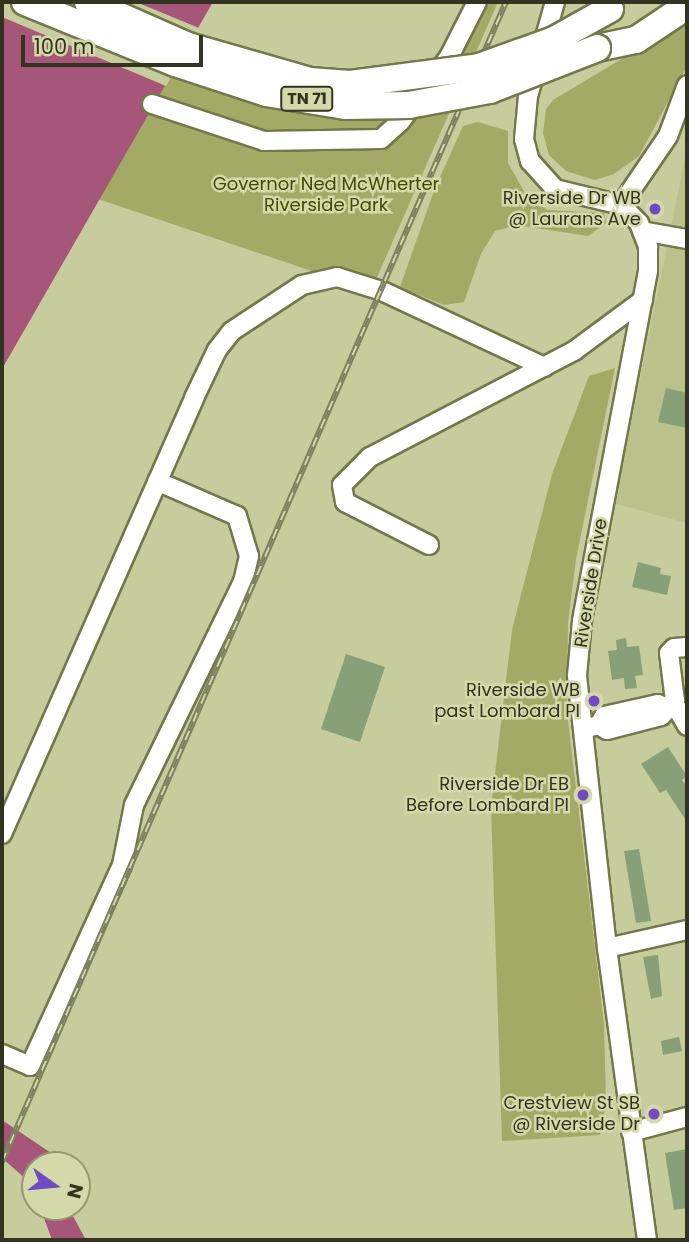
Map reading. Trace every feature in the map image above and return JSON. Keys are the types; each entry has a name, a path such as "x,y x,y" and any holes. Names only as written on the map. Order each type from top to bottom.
{"highway":[{"name":"TN 71","path":"24,2 175,63 265,93 345,106 410,105 490,90 597,48 668,2"},
{"name":"TN 71","path":"88,2 188,47 310,80 350,84 479,67 554,40 617,4"},
{"path":"597,48 636,40 687,6"}],"street":[{"path":"152,104 264,141 381,139 400,122 449,57 477,2"},
{"path":"555,2 528,96 526,150 535,171 555,189 621,205 642,231 687,239"},
{"path":"621,205 668,136 687,85"},
{"name":"Riverside Drive","path":"642,231 648,271 582,621 578,676 591,727 607,948 647,1240"},
{"path":"2,834 157,481 217,350 232,331 320,278 337,278 382,291 544,367"},
{"path":"429,545 345,502 342,485 370,457 544,367 643,300"},
{"path":"2,1054 30,1066 122,865 134,805 243,582 248,556 237,516 157,481"},
{"path":"687,647 674,648 669,653 671,707 687,726"},
{"path":"591,727 607,730 661,716 671,707"},
{"path":"607,948 687,930"},
{"path":"631,1132 687,1117"}],"shaded area":[{"path":"2,2 213,2 2,369"},
{"path":"687,147 687,523 615,504"},
{"path":"2,1120 48,1151 21,1151 21,1175 2,1158"},
{"path":"45,1221 76,1221 86,1240 52,1240"}],"green space":[{"name":"Governor Ned McWherter Riverside Park","path":"464,2 498,2 371,291 98,199 169,74 261,105 343,121 409,115"},
{"path":"687,20 687,66 639,156 614,174 595,180 566,171 549,155 543,133 546,109 553,100"},
{"path":"478,122 508,131 508,163 525,193 547,210 604,213 606,223 588,236 516,225 495,231 481,254 464,302 444,305 400,287 435,188 463,126"},
{"path":"615,368 576,559 568,623 567,712 604,1024 606,1104 600,1135 502,1141 491,807 512,630 552,474 589,376"}],"pier":[{"path":"2,2 136,2 199,28 166,86 2,17"}],"building":[{"path":"666,388 687,393 687,428 658,422"},
{"path":"638,562 661,568 660,574 671,576 667,595 632,587"},
{"path":"626,638 627,647 639,646 643,675 635,676 637,688 625,689 624,678 612,680 608,651 617,650 616,640"},
{"path":"346,654 385,667 360,742 321,729"},
{"path":"668,747 687,776 682,780 687,787 687,822 666,790 660,793 641,764"},
{"path":"639,849 651,921 636,923 624,851"},
{"path":"658,955 662,996 651,999 643,957"},
{"path":"679,1037 682,1051 663,1055 661,1041"},
{"path":"687,1149 687,1208 674,1210 665,1153"}],"railway":[{"path":"2,1162 506,2"}],"place":[{"name":"Riverside Dr WB @ Laurans Ave","path":"655,209"},
{"name":"Riverside WB past Lombard Pl","path":"594,701"},
{"name":"Riverside Dr EB Before Lombard Pl","path":"583,795"},
{"name":"Crestview St SB @ Riverside Dr","path":"654,1114"}]}
